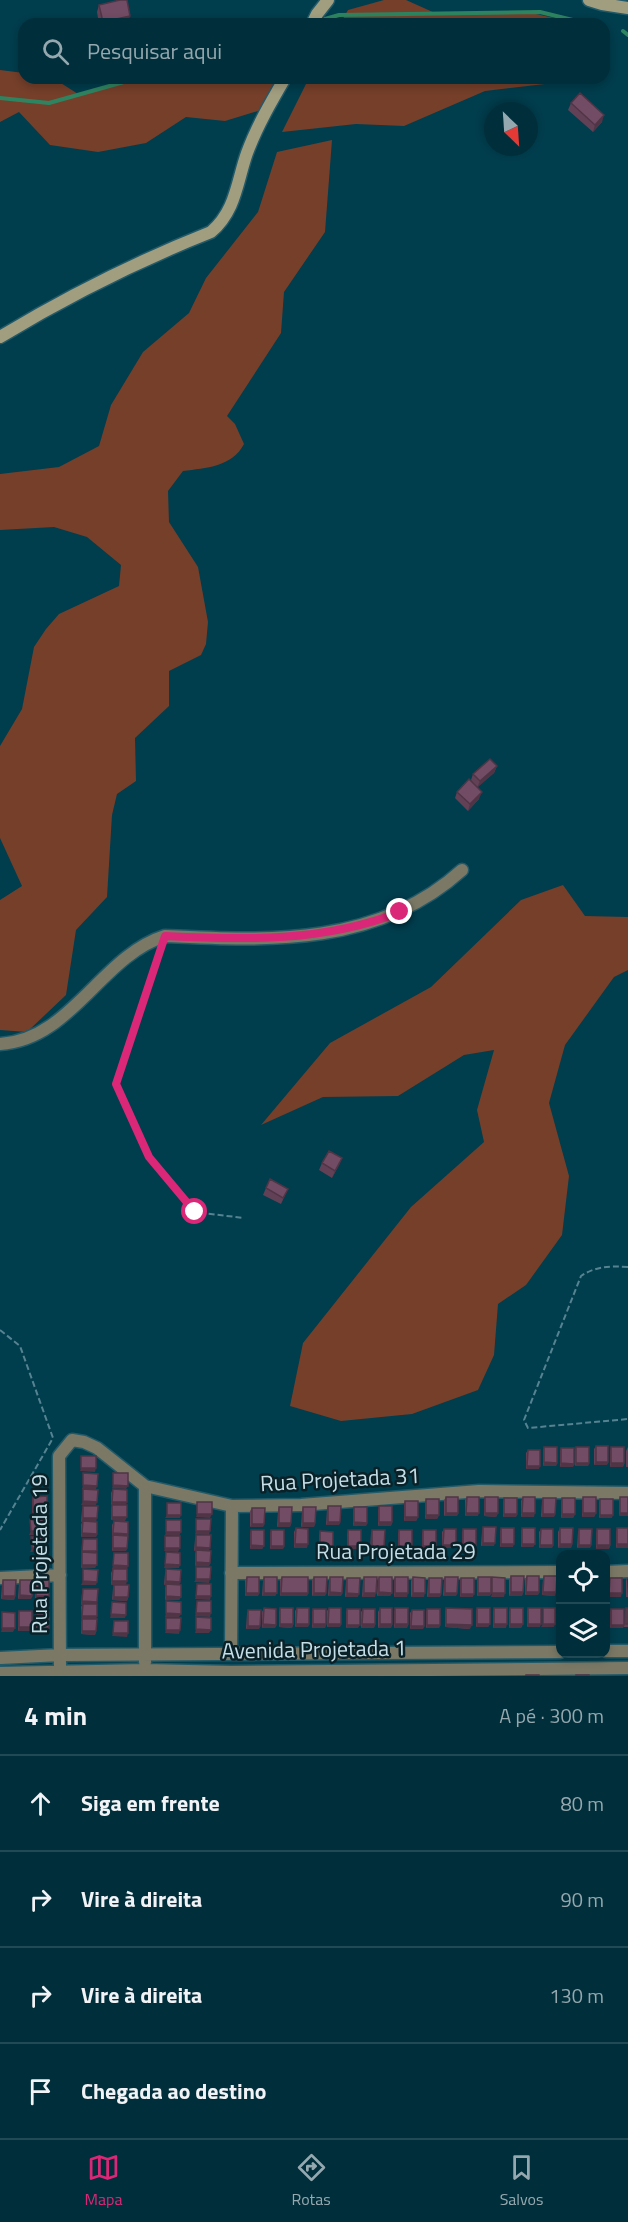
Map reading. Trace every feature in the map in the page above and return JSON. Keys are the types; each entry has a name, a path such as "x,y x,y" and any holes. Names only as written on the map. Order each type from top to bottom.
{"street":[{"path":"316,18 328,0"},
{"path":"589,0 628,8"},
{"path":"0,336 54,304 129,266 211,232 221,224 231,209 246,154 259,123 282,84"},
{"path":"0,1044 14,1043 29,1037 59,1020 137,949 151,940 165,936 255,940 335,932 373,923 419,903 440,890 462,870"},
{"name":"Rua Projetada 31","path":"72,1440 84,1442 97,1449 145,1486 232,1506 301,1505 479,1491 628,1493"},
{"name":"Rua Projetada 19","path":"60,1672 59,1456 72,1440"},
{"path":"145,1486 145,1673"},
{"path":"231,1654 232,1506"},
{"path":"610,1572 628,1571"},
{"name":"Rua Projetada 29","path":"231,1573 556,1572"},
{"path":"0,1578 60,1575"},
{"path":"610,1651 628,1651"},
{"name":"Avenida Projetada 1","path":"0,1658 60,1655 556,1652"},
{"name":"Avenida Projetada 1","path":"0,1673 231,1674 628,1668"}],"path":[{"path":"165,936 116,1084 149,1157 195,1212 244,1218"},
{"path":"628,1268 599,1267 581,1276 524,1420 528,1428 628,1419"},
{"path":"0,1330 20,1346 53,1438 0,1530"}],"shaded area":[{"path":"384,0 406,0 435,13 527,12 554,18 343,18 348,10"},
{"path":"0,70 18,72 18,84 62,84 78,94 119,84 276,84 261,110 225,121 186,117 146,143 98,152 50,145 19,112 0,122"},
{"path":"306,84 545,84 485,91 404,126 356,124 282,132"},
{"path":"332,140 325,232 284,292 281,333 227,416 235,424 244,444 233,458 225,462 183,471 168,491 169,522 198,567 208,622 206,644 201,655 169,671 169,706 135,738 136,781 117,794 112,815 107,897 76,930 66,995 27,1032 0,1030 0,900 22,886 0,838 0,746 22,709 34,647 46,629 59,614 119,586 121,565 87,537 54,527 0,530 0,474 59,467 99,446 111,405 143,352 189,313 206,278 258,212 277,152"},
{"path":"563,885 585,916 628,917 628,970 614,977 565,1045 549,1103 569,1176 562,1235 526,1285 498,1304 494,1355 478,1390 412,1414 341,1421 290,1406 303,1343 411,1207 484,1142 477,1110 494,1050 464,1055 398,1096 323,1097 261,1125 330,1043 431,987 521,900"}],"building":[{"path":"127,0 130,16 102,18 99,5"},
{"path":"580,93 604,115 595,125 571,103"},
{"path":"490,759 497,766 480,781 473,774"},
{"path":"469,779 482,792 470,804 457,792"},
{"path":"329,1151 342,1158 335,1171 322,1163"},
{"path":"270,1179 288,1189 283,1198 266,1188"},
{"path":"596,1446 608,1446 608,1462 596,1462"},
{"path":"544,1447 557,1447 557,1463 544,1462"},
{"path":"576,1447 589,1447 589,1463 576,1463"},
{"path":"611,1447 624,1447 624,1463 611,1463"},
{"path":"561,1448 574,1448 574,1464 561,1463"},
{"path":"528,1450 540,1450 540,1466 527,1466"},
{"path":"81,1456 96,1456 96,1468 81,1468"},
{"path":"83,1473 98,1474 97,1486 83,1485"},
{"path":"113,1473 128,1473 128,1486 113,1485"},
{"path":"83,1489 98,1490 97,1502 83,1501"},
{"path":"113,1489 127,1490 127,1502 112,1502"},
{"path":"47,1496 47,1509 33,1510 33,1497"},
{"path":"446,1497 458,1497 458,1513 446,1513"},
{"path":"467,1497 479,1497 479,1513 466,1513"},
{"path":"485,1497 498,1497 498,1513 485,1513"},
{"path":"523,1497 535,1497 535,1513 522,1513"},
{"path":"583,1497 596,1497 596,1513 583,1513"},
{"path":"620,1497 628,1497 628,1513 620,1513"},
{"path":"504,1498 517,1498 517,1514 504,1514"},
{"path":"543,1498 556,1498 555,1514 543,1514"},
{"path":"562,1498 575,1498 575,1514 562,1514"},
{"path":"426,1499 439,1499 439,1515 426,1515"},
{"path":"600,1499 613,1499 613,1515 600,1515"},
{"path":"405,1501 418,1501 418,1517 405,1517"},
{"path":"197,1502 212,1502 212,1514 197,1514"},
{"path":"167,1503 181,1503 181,1515 167,1515"},
{"path":"112,1505 127,1505 127,1517 112,1517"},
{"path":"83,1506 98,1506 97,1518 83,1518"},
{"path":"328,1506 341,1506 340,1522 328,1522"},
{"path":"379,1506 392,1506 392,1522 379,1522"},
{"path":"279,1507 292,1507 291,1523 279,1523"},
{"path":"303,1507 316,1507 315,1523 303,1523"},
{"path":"354,1507 367,1507 367,1523 354,1522"},
{"path":"252,1508 265,1508 264,1524 252,1524"},
{"path":"30,1519 43,1519 43,1531 31,1531"},
{"path":"196,1519 211,1519 210,1531 196,1531"},
{"path":"166,1520 181,1520 181,1532 166,1532"},
{"path":"83,1521 97,1522 97,1534 82,1533"},
{"path":"114,1521 128,1522 128,1534 113,1533"},
{"path":"483,1527 496,1527 495,1543 483,1543"},
{"path":"296,1528 308,1529 308,1544 295,1544"},
{"path":"501,1528 514,1528 514,1544 501,1544"},
{"path":"522,1528 535,1528 535,1544 522,1544"},
{"path":"560,1528 573,1528 572,1544 560,1544"},
{"path":"617,1528 628,1528 628,1544 617,1544"},
{"path":"444,1529 456,1529 456,1545 443,1545"},
{"path":"463,1529 476,1529 476,1545 463,1545"},
{"path":"541,1529 553,1529 553,1545 540,1545"},
{"path":"579,1529 592,1529 591,1545 579,1545"},
{"path":"597,1529 610,1529 610,1545 597,1545"},
{"path":"251,1530 264,1530 264,1546 251,1545"},
{"path":"271,1530 284,1530 284,1546 271,1546"},
{"path":"348,1530 361,1530 361,1546 348,1546"},
{"path":"372,1530 385,1530 384,1546 372,1546"},
{"path":"399,1530 412,1530 412,1546 399,1546"},
{"path":"423,1530 436,1530 436,1546 423,1546"},
{"path":"320,1531 333,1532 333,1547 320,1547"},
{"path":"113,1535 128,1536 127,1548 113,1548"},
{"path":"196,1535 211,1535 210,1548 196,1547"},
{"path":"43,1536 44,1548 32,1548 31,1537"},
{"path":"165,1536 180,1536 180,1548 165,1548"},
{"path":"83,1539 97,1539 97,1551 82,1551"},
{"path":"196,1550 211,1551 210,1563 196,1562"},
{"path":"82,1552 97,1553 97,1565 82,1565"},
{"path":"166,1552 180,1553 180,1565 165,1564"},
{"path":"114,1553 128,1553 128,1566 113,1565"},
{"path":"196,1567 211,1567 210,1579 196,1579"},
{"path":"83,1569 98,1570 97,1582 83,1581"},
{"path":"113,1569 127,1569 127,1581 112,1581"},
{"path":"166,1569 181,1570 180,1582 166,1581"},
{"path":"511,1576 524,1576 523,1592 511,1592"},
{"path":"527,1576 539,1576 539,1592 526,1592"},
{"path":"544,1576 556,1576 556,1592 543,1592"},
{"path":"247,1577 259,1577 259,1593 246,1593"},
{"path":"264,1577 277,1577 277,1593 264,1593"},
{"path":"282,1577 308,1577 308,1593 281,1593"},
{"path":"314,1577 327,1577 326,1593 314,1593"},
{"path":"330,1577 343,1577 342,1593 330,1592"},
{"path":"364,1577 377,1577 376,1593 364,1593"},
{"path":"379,1577 392,1577 392,1593 379,1592"},
{"path":"395,1577 408,1577 408,1593 395,1593"},
{"path":"413,1577 425,1578 425,1593 413,1593"},
{"path":"445,1577 458,1577 457,1593 445,1593"},
{"path":"478,1577 491,1577 491,1593 478,1593"},
{"path":"492,1577 505,1578 505,1593 492,1593"},
{"path":"347,1578 360,1578 359,1594 347,1593"},
{"path":"429,1578 442,1578 441,1594 429,1594"},
{"path":"461,1578 474,1578 474,1594 461,1594"},
{"path":"610,1578 622,1578 622,1593 610,1593"},
{"path":"3,1580 16,1580 15,1596 3,1596"},
{"path":"20,1580 33,1580 32,1596 20,1595"},
{"path":"36,1580 49,1580 49,1596 36,1596"},
{"path":"166,1584 181,1585 181,1597 166,1596"},
{"path":"197,1584 211,1584 211,1596 196,1596"},
{"path":"114,1585 129,1585 128,1597 114,1597"},
{"path":"83,1589 98,1589 97,1602 82,1601"},
{"path":"166,1601 181,1602 181,1614 166,1613"},
{"path":"197,1601 211,1601 211,1613 196,1613"},
{"path":"112,1602 126,1603 126,1615 111,1614"},
{"path":"83,1604 97,1604 97,1616 82,1616"},
{"path":"264,1608 276,1609 276,1625 263,1624"},
{"path":"280,1608 293,1608 293,1624 280,1624"},
{"path":"297,1608 309,1608 309,1624 296,1624"},
{"path":"329,1608 341,1608 341,1624 328,1624"},
{"path":"380,1608 392,1608 392,1624 380,1624"},
{"path":"395,1608 408,1608 408,1624 395,1624"},
{"path":"446,1608 472,1609 472,1625 446,1624"},
{"path":"477,1608 490,1608 490,1624 477,1624"},
{"path":"494,1608 507,1608 507,1624 494,1624"},
{"path":"510,1608 523,1608 523,1624 510,1624"},
{"path":"528,1608 541,1608 541,1624 528,1624"},
{"path":"543,1608 555,1608 555,1624 543,1624"},
{"path":"626,1608 628,1608 628,1624 626,1624"},
{"path":"313,1609 326,1609 326,1624 313,1624"},
{"path":"347,1609 360,1609 360,1625 347,1625"},
{"path":"363,1609 375,1609 375,1624 362,1624"},
{"path":"427,1609 440,1609 440,1625 427,1625"},
{"path":"611,1609 624,1609 624,1625 611,1625"},
{"path":"248,1610 261,1610 260,1626 248,1626"},
{"path":"412,1610 424,1610 424,1626 411,1626"},
{"path":"19,1611 32,1611 32,1627 19,1627"},
{"path":"2,1612 15,1613 15,1628 2,1628"},
{"path":"36,1612 49,1612 49,1628 36,1628"},
{"path":"196,1617 211,1618 211,1630 196,1629"},
{"path":"166,1618 181,1618 180,1630 166,1630"},
{"path":"82,1619 97,1619 96,1631 82,1631"},
{"path":"114,1621 128,1621 128,1633 113,1633"}],"waterway":[{"path":"328,18 339,15 540,12 564,18"},
{"path":"623,31 628,35"},
{"path":"0,98 49,103 117,84"}],"route":[{"path":"195,1212 149,1157 116,1084 165,936 255,940 335,932 373,923 400,912"}]}
